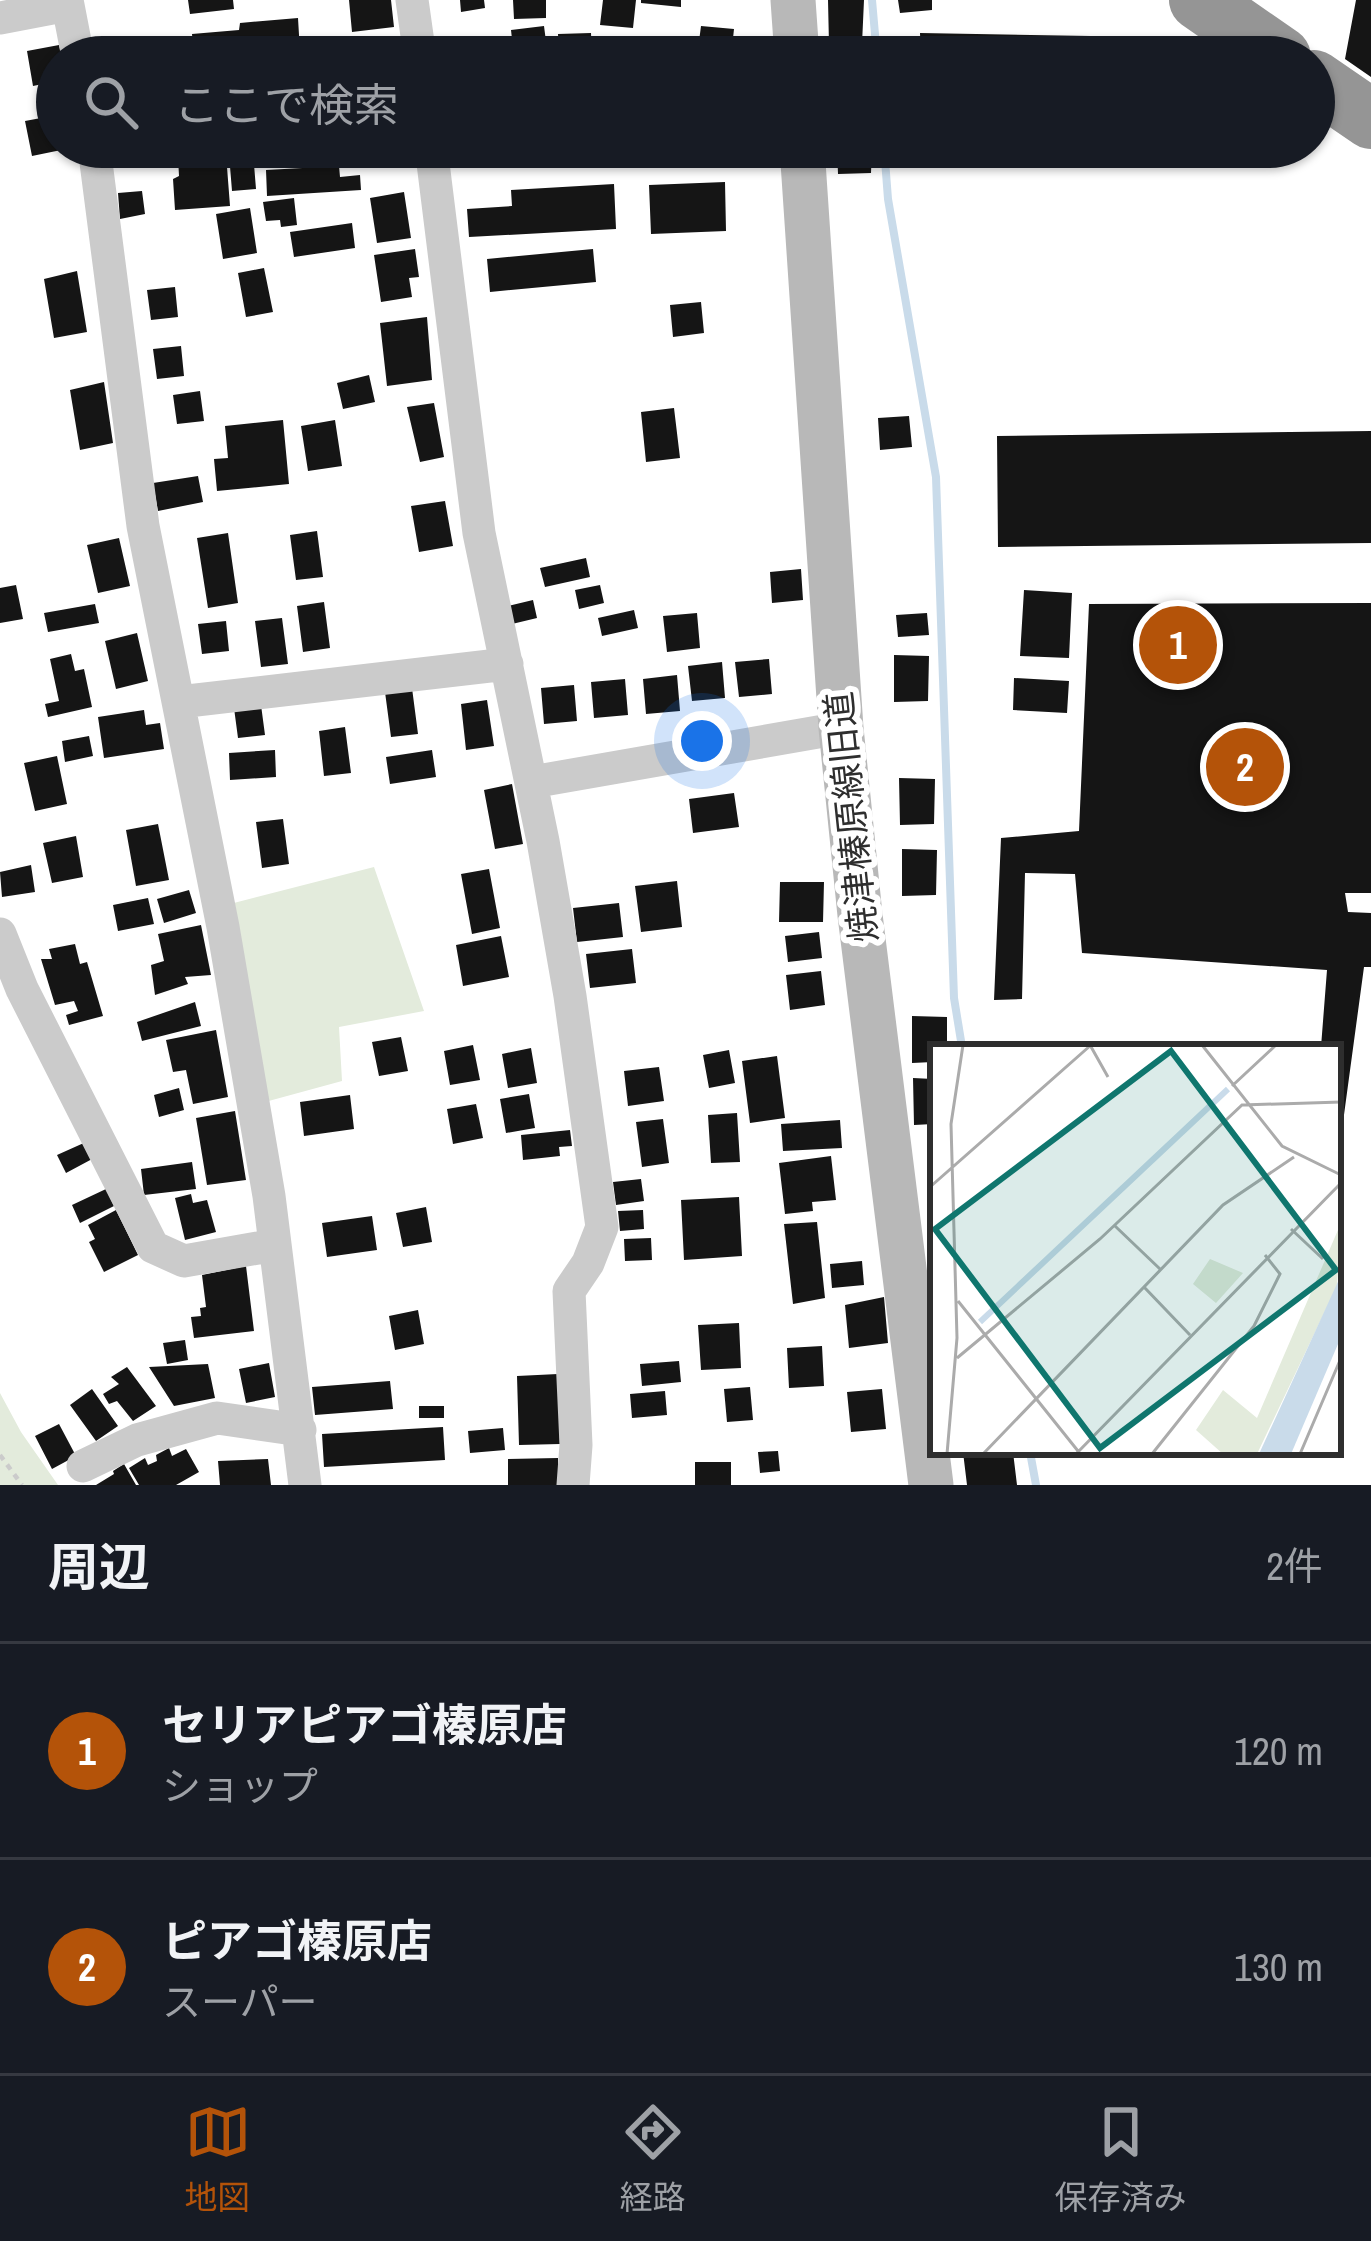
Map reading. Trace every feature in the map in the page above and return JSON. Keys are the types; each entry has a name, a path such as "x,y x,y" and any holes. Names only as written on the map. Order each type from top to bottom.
{"highway":[{"path":"1199,0 1251,36"},
{"path":"1335,94 1371,119"}],"street":[{"path":"412,0 417,36"},
{"path":"793,0 796,36"},
{"path":"0,18 67,3 74,36"},
{"path":"97,168 143,526 223,927 275,1245 305,1485"},
{"path":"434,168 479,533 532,782 570,996 602,1227 588,1263 569,1291 577,1445 573,1485"},
{"name":"焼津榛原線旧道","path":"803,168 841,728 931,1485"},
{"path":"179,702 507,664"},
{"path":"532,782 841,728"},
{"path":"0,934 22,989 153,1246 184,1261 275,1245"},
{"path":"83,1466 137,1440 218,1418 299,1430"}],"path":[{"path":"0,1455 22,1485"}],"green space":[{"path":"374,867 424,1011 339,1027 342,1081 265,1102 226,905"},
{"path":"0,1393 21,1432 58,1485 0,1485"}],"building":[{"path":"188,0 233,0 234,9 190,14"},
{"path":"349,0 391,0 394,27 352,32"},
{"path":"460,0 484,0 485,8 461,12"},
{"path":"513,0 546,0 546,18 514,19"},
{"path":"603,0 636,0 633,28 600,25"},
{"path":"681,0 681,7 641,3"},
{"path":"828,0 864,0 862,36 829,36"},
{"path":"898,0 932,0 932,10 900,13"},
{"path":"1356,0 1371,0 1371,77 1345,59"},
{"path":"298,18 299,36 192,36 239,30 240,23"},
{"path":"544,26 545,36 512,36 511,30"},
{"path":"701,26 734,29 733,36 700,36"},
{"path":"920,33 1092,36 920,36"},
{"path":"36,49 36,85 33,86 27,51"},
{"path":"36,119 36,155 32,156 25,121"},
{"path":"179,168 227,168 230,206 175,210 173,179 179,176"},
{"path":"230,168 254,168 256,189 232,191"},
{"path":"339,168 340,177 360,175 361,190 267,196 266,170"},
{"path":"838,168 871,168 871,173 838,174"},
{"path":"725,182 726,231 651,234 649,185"},
{"path":"614,184 616,229 469,237 467,209 512,206 511,190"},
{"path":"142,191 145,214 120,219 118,193"},
{"path":"404,192 411,238 377,243 370,198"},
{"path":"294,198 297,225 281,227 280,220 266,221 263,202"},
{"path":"250,208 257,253 223,259 216,214"},
{"path":"352,223 355,248 294,257 290,232"},
{"path":"415,249 419,277 409,278 412,297 381,302 374,255"},
{"path":"593,249 596,282 490,292 487,259"},
{"path":"264,268 273,312 246,317 238,273"},
{"path":"77,271 87,332 54,338 44,279"},
{"path":"175,287 178,317 151,320 147,290"},
{"path":"701,302 704,333 673,337 670,305"},
{"path":"427,317 432,380 387,386 380,323"},
{"path":"181,346 184,376 157,379 153,349"},
{"path":"369,375 375,402 343,409 337,383"},
{"path":"104,382 113,443 80,450 70,390"},
{"path":"200,391 204,421 177,424 173,395"},
{"path":"434,403 444,457 420,462 407,407"},
{"path":"674,408 680,458 646,462 641,412"},
{"path":"909,416 912,447 880,450 878,418"},
{"path":"283,420 289,484 217,491 214,459 228,458 225,426"},
{"path":"335,420 342,466 308,471 301,426"},
{"path":"1371,431 1371,543 998,547 997,436"},
{"path":"198,476 203,502 158,511 153,483"},
{"path":"445,501 453,546 419,552 411,506"},
{"path":"317,531 323,577 296,580 290,535"},
{"path":"228,533 238,603 208,608 197,538"},
{"path":"119,538 130,586 98,593 87,545"},
{"path":"586,558 590,577 545,587 540,568"},
{"path":"801,569 803,600 772,603 770,572"},
{"path":"16,585 23,619 0,623 0,588"},
{"path":"600,585 604,603 579,609 575,590"},
{"path":"1024,590 1072,593 1069,658 1020,656"},
{"path":"533,600 537,618 512,624 508,606"},
{"path":"324,602 330,648 303,652 297,606"},
{"path":"1371,603 1371,893 1345,893 1348,912 1371,913 1371,967 1364,967 1341,1137 1341,1044 1321,1044 1327,970 1082,953 1075,874 1025,873 1022,999 994,1000 1001,838 1079,831 1089,604"},
{"path":"95,604 99,623 48,632 44,613"},
{"path":"634,610 638,628 602,636 598,618"},
{"path":"697,613 700,648 667,652 663,616"},
{"path":"927,613 929,635 898,637 896,615"},
{"path":"282,618 288,664 261,667 255,621"},
{"path":"226,621 229,651 202,654 198,624"},
{"path":"137,633 148,681 116,689 105,641"},
{"path":"71,654 75,671 84,669 92,707 48,717 45,704 59,701 50,659"},
{"path":"894,655 929,656 928,701 894,702"},
{"path":"769,659 772,694 739,697 735,662"},
{"path":"722,662 725,698 692,701 688,666"},
{"path":"677,675 680,711 646,714 643,679"},
{"path":"1014,678 1069,681 1067,713 1013,710"},
{"path":"625,679 628,715 594,718 591,682"},
{"path":"574,685 577,721 544,724 541,688"},
{"path":"412,688 418,734 391,737 385,692"},
{"path":"487,700 494,746 466,750 461,704"},
{"path":"261,705 265,735 238,738 234,708"},
{"path":"144,710 146,725 160,723 164,749 104,758 98,717"},
{"path":"345,727 351,773 324,776 319,731"},
{"path":"89,736 93,756 65,762 62,741"},
{"path":"275,750 276,777 230,780 229,753"},
{"path":"432,750 436,777 390,784 386,757"},
{"path":"57,756 67,804 35,811 24,763"},
{"path":"899,778 935,779 934,824 900,825"},
{"path":"512,784 523,844 495,849 484,790"},
{"path":"734,793 739,827 693,833 689,799"},
{"path":"283,819 289,864 262,868 256,822"},
{"path":"158,824 169,880 136,886 126,830"},
{"path":"76,836 83,877 52,883 43,843"},
{"path":"902,849 937,850 936,895 902,896"},
{"path":"31,865 35,892 2,897 0,872"},
{"path":"489,869 500,928 472,934 461,874"},
{"path":"677,881 682,927 641,932 635,886"},
{"path":"780,882 824,882 823,922 779,922"},
{"path":"189,890 196,913 164,923 157,899"},
{"path":"148,898 154,924 118,931 113,905"},
{"path":"619,903 623,937 577,942 573,908"},
{"path":"201,925 211,975 185,977 188,984 155,995 151,965 164,961 158,934"},
{"path":"819,932 822,958 788,962 785,936"},
{"path":"501,936 509,977 463,986 456,945"},
{"path":"75,944 80,964 87,962 103,1016 69,1025 66,1015 78,1011 74,1001 55,1005 41,959 52,959 49,949"},
{"path":"632,949 636,983 590,988 586,954"},
{"path":"821,971 825,1005 790,1010 786,975"},
{"path":"195,1002 201,1026 142,1041 137,1022"},
{"path":"912,1016 947,1017 947,1044 930,1044 930,1062 912,1063"},
{"path":"216,1030 228,1097 193,1104 186,1070 173,1072 166,1040"},
{"path":"401,1037 408,1071 379,1076 372,1042"},
{"path":"473,1045 480,1080 450,1085 444,1051"},
{"path":"531,1048 537,1083 508,1088 502,1054"},
{"path":"729,1050 735,1083 709,1088 703,1055"},
{"path":"777,1056 785,1118 750,1123 742,1061"},
{"path":"659,1067 664,1101 628,1106 624,1071"},
{"path":"913,1078 930,1079 930,1124 914,1125"},
{"path":"179,1088 184,1110 159,1117 154,1095"},
{"path":"529,1094 535,1128 506,1133 500,1099"},
{"path":"350,1095 354,1129 304,1136 300,1102"},
{"path":"476,1104 483,1138 453,1144 447,1109"},
{"path":"235,1111 246,1180 207,1185 196,1118"},
{"path":"737,1113 740,1162 711,1163 708,1115"},
{"path":"663,1119 669,1163 642,1167 636,1122"},
{"path":"840,1120 842,1148 783,1151 781,1124"},
{"path":"570,1130 572,1146 559,1147 560,1156 523,1160 521,1135"},
{"path":"86,1142 94,1158 66,1173 57,1155"},
{"path":"831,1156 836,1200 812,1202 813,1211 785,1214 779,1163"},
{"path":"192,1162 196,1189 144,1195 141,1169"},
{"path":"641,1179 644,1201 616,1205 613,1182"},
{"path":"106,1189 114,1206 80,1223 72,1205"},
{"path":"191,1194 193,1203 207,1200 216,1232 185,1240 175,1198"},
{"path":"739,1197 742,1256 684,1260 681,1200"},
{"path":"426,1207 432,1242 403,1247 396,1213"},
{"path":"116,1210 138,1255 104,1272 89,1242 95,1239 88,1225"},
{"path":"643,1210 644,1229 620,1231 618,1211"},
{"path":"372,1216 377,1250 327,1257 322,1223"},
{"path":"817,1222 825,1298 793,1304 784,1224"},
{"path":"651,1238 652,1260 625,1261 624,1239"},
{"path":"862,1261 864,1285 832,1288 830,1264"},
{"path":"246,1266 254,1331 194,1338 191,1317 201,1316 200,1308 206,1307 202,1275"},
{"path":"884,1297 888,1343 849,1348 845,1305"},
{"path":"418,1310 424,1344 395,1350 389,1316"},
{"path":"739,1323 741,1368 701,1370 698,1325"},
{"path":"185,1340 188,1360 167,1364 163,1343"},
{"path":"822,1346 824,1386 789,1388 787,1348"},
{"path":"679,1361 681,1382 642,1386 640,1364"},
{"path":"269,1363 275,1397 246,1403 239,1369"},
{"path":"208,1364 215,1398 174,1406 149,1367"},
{"path":"127,1367 156,1406 133,1421 117,1401 109,1404 103,1394 119,1384 111,1377"},
{"path":"558,1374 560,1444 519,1445 517,1376"},
{"path":"390,1381 393,1409 315,1415 312,1387"},
{"path":"750,1387 753,1420 727,1422 724,1389"},
{"path":"92,1389 118,1426 96,1441 70,1405"},
{"path":"882,1389 886,1429 851,1432 847,1392"},
{"path":"665,1391 667,1415 632,1418 630,1394"},
{"path":"419,1406 444,1406 444,1418 419,1418"},
{"path":"59,1424 76,1456 52,1469 35,1436"},
{"path":"443,1427 445,1460 324,1467 322,1434"},
{"path":"503,1428 505,1450 470,1453 468,1431"},
{"path":"169,1448 172,1456 186,1449 199,1472 176,1485 139,1485 129,1468 145,1458 148,1465 157,1461 156,1455"},
{"path":"778,1451 780,1471 760,1473 758,1452"},
{"path":"963,1455 1013,1455 1017,1485 967,1485"},
{"path":"558,1458 558,1485 508,1485 508,1459"},
{"path":"268,1459 271,1485 220,1485 218,1461"},
{"path":"695,1462 731,1462 731,1485 695,1485"},
{"path":"124,1464 136,1485 96,1485 114,1474"}],"waterway":[{"path":"872,0 875,36"},
{"path":"886,168 936,477 954,998 962,1044"},
{"path":"1031,1455 1036,1485"}],"place":[{"name":"セリアピアゴ榛原店","path":"1178,645"},
{"name":"ピアゴ榛原店","path":"1245,767"}]}
